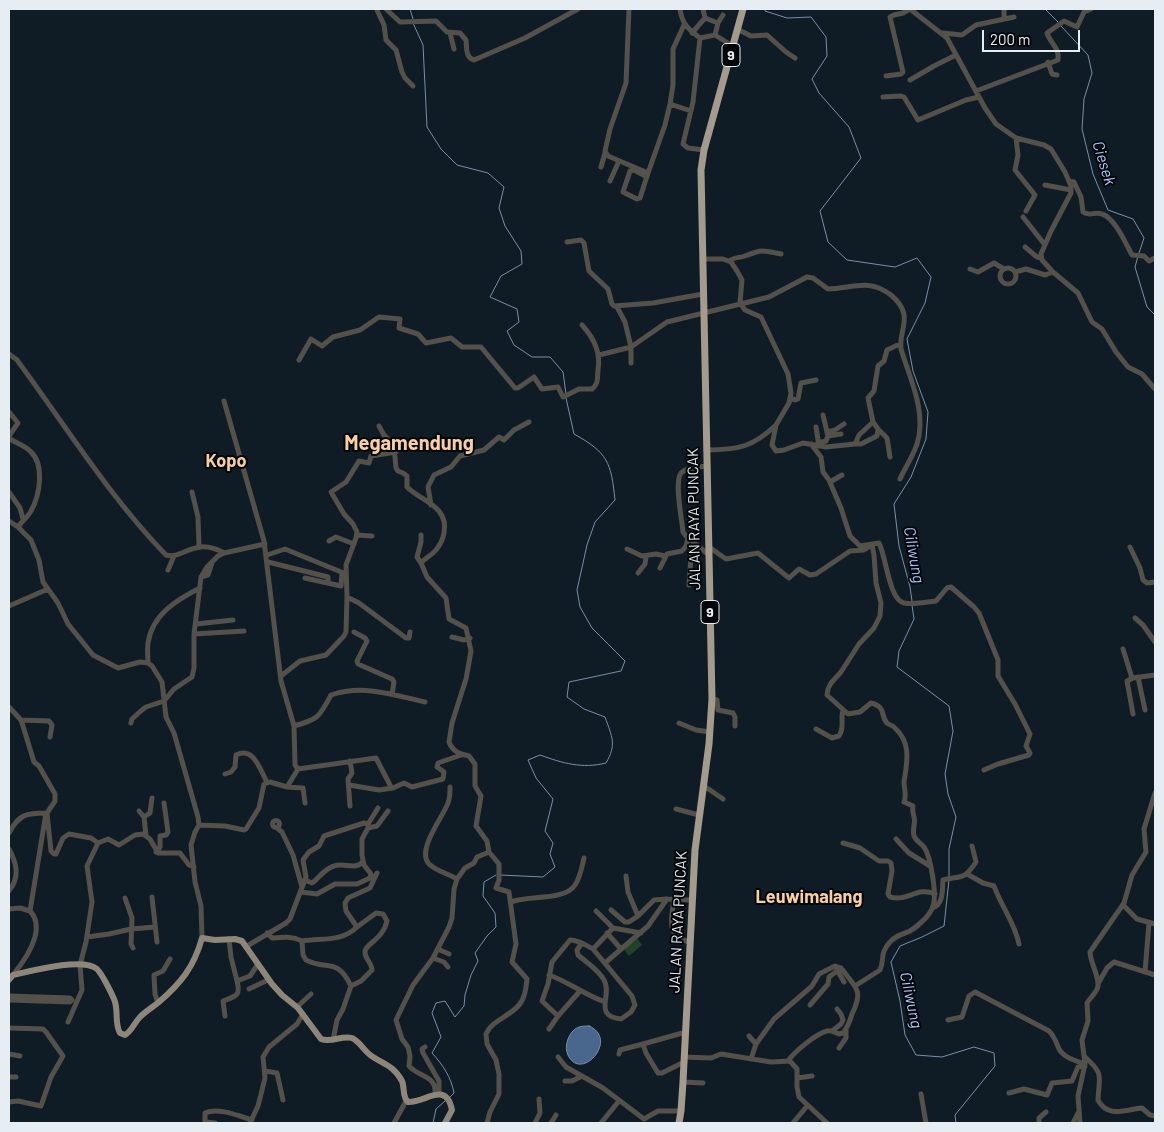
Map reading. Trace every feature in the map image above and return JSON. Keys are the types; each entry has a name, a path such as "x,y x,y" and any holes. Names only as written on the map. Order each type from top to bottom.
{"highway":[{"name":"JALAN RAYA PUNCAK","path":"679,1123 686,1032 692,900 712,699 701,193 704,150 743,9"}],"main road":[{"path":"11,977 64,965 92,967 99,972 114,1000 117,1027 122,1034 127,1034 139,1017 158,1003 180,982 197,956 202,938 240,940 247,946 268,980 297,1007 321,1039 333,1040 348,1037 358,1042 370,1055 390,1066 402,1080 406,1101 416,1102 439,1095 450,1104 452,1111 444,1123"}],"street":[{"path":"378,9 384,25 386,40 396,50 402,72 413,86"},
{"path":"386,9 399,21 436,21 446,31 450,33 458,32 466,41 468,55 472,60 525,38 578,9"},
{"path":"601,166 610,129 626,80 629,9"},
{"path":"647,175 634,170 630,171 623,192 637,199 643,193 647,175 665,125 670,104 673,75 672,54 684,26 680,9"},
{"path":"703,9 705,18"},
{"path":"886,76 904,72 890,17 910,9 942,32 948,39 994,122 1016,138 1044,144 1051,148 1064,169 1071,190 1070,197 1052,228 1041,258"},
{"path":"1004,9 1004,19"},
{"path":"976,91 1059,59 1056,47 1046,34 1064,21 1077,27 1084,12 1091,9"},
{"path":"715,35 723,14"},
{"path":"942,32 962,35 976,25 1014,17"},
{"path":"692,32 705,18"},
{"path":"705,18 718,23"},
{"path":"684,26 700,38 715,35 734,47"},
{"path":"738,30 751,36 767,35 794,58"},
{"path":"450,33 454,49"},
{"path":"700,38 691,111 683,144 688,148 704,150"},
{"path":"910,80 956,55"},
{"path":"1048,62 1052,74 1057,75"},
{"path":"883,97 901,96 915,118 919,120 966,100 979,97"},
{"path":"670,104 691,111"},
{"path":"1016,138 1018,155 1015,170 1035,195 1026,211"},
{"path":"605,153 647,175"},
{"path":"610,181 619,161"},
{"path":"1069,181 1074,182 1081,197 1083,212 1088,215 1098,213 1106,216 1120,233 1132,256 1144,256 1149,261 1155,258"},
{"path":"1045,185 1071,190"},
{"path":"1023,218 1045,245"},
{"path":"567,242 577,240 584,243 589,271 608,289 612,305 617,308 624,320 630,347 631,363"},
{"path":"1025,247 1041,258 1052,272 1078,293 1091,321 1101,328 1128,367 1142,374 1155,389"},
{"path":"703,259 729,261 756,250 781,254"},
{"path":"706,450 731,449 745,446 762,438 776,424 791,398 788,374 773,345 762,317 745,310 740,303 741,277 729,261"},
{"path":"970,269 978,272 994,263 1004,269"},
{"path":"1010,268 1015,272 1015,280 1012,283 1002,282 1000,273 1004,269 1010,268"},
{"path":"1015,272 1026,269 1045,275 1052,272"},
{"path":"599,355 630,347 665,323 774,295 807,278 812,278 828,289 871,285 892,296 901,307 904,317 900,344 916,392 920,430 915,450 900,479"},
{"path":"617,308 703,294"},
{"path":"299,360 311,339 322,346 333,337 360,330 379,317 400,319 402,320 398,326 400,328 418,334 428,344 451,338 464,348 481,347 515,388 518,388 534,377 542,389 558,387 562,397 579,389 592,389 596,384 600,364 599,355 591,336 582,326"},
{"path":"890,457 887,438 873,422 868,398 874,391 877,369 884,361 887,350 900,344"},
{"path":"9,354 18,362 54,414 129,511 166,555 174,556 199,546 213,548 224,553"},
{"path":"791,398 798,399 802,383 816,380"},
{"path":"224,401 267,555 281,676 294,726 296,765 298,769 288,787"},
{"path":"9,412 18,423 9,437 30,451 38,467 39,480 36,499 31,511 18,526"},
{"path":"776,424 772,445 774,450 780,451 802,443 819,444 826,441 827,434 823,415"},
{"path":"431,505 428,487 436,473 451,467 460,456 484,450 498,437 504,440 516,428 529,422"},
{"path":"854,444 859,435 873,422"},
{"path":"827,434 844,424"},
{"path":"379,426 384,435 394,444 396,468 407,476 407,487 441,512 444,519 443,537 437,549 421,563"},
{"path":"816,427 819,444"},
{"path":"819,444 826,447 862,444 877,436 878,429"},
{"path":"827,434 841,434"},
{"path":"811,444 820,455 823,472 830,482 841,508 850,536 860,546 879,543 884,553 894,591 899,600 906,603 936,601 948,587 951,587 978,611 998,660 998,675 1015,704 1020,718 1030,733 1026,746 1030,753 1029,755 984,770"},
{"path":"305,578 341,586 346,563 357,535 354,526 344,514 331,492 346,482 359,461 369,463 370,456 396,452"},
{"path":"707,466 688,469 682,472 678,479 683,532 699,547 726,559 757,553 789,578 800,569 810,575 816,574 850,551 864,550 871,545"},
{"path":"830,482 842,475"},
{"path":"9,492 20,508 23,519"},
{"path":"192,492 198,517 199,546"},
{"path":"9,521 18,526 32,542 39,560 42,579 58,603 68,624 94,656 118,668 140,662 148,663 162,682 166,717 174,733 196,807 199,825 194,832 191,845 201,906 202,938"},
{"path":"357,535 372,536"},
{"path":"421,535 421,542 416,557 430,581 446,598 449,619 466,627 471,651 468,672 452,720 449,742 452,748 461,755"},
{"path":"329,541 335,537 354,544"},
{"path":"660,568 668,553 676,553 683,550 688,538"},
{"path":"131,723 132,719 146,707 164,701 174,689 193,676 194,634 201,577 206,568 218,556 224,553 265,544"},
{"path":"871,545 881,604 880,616 874,628 859,644 828,689 828,697 840,705 843,711 848,714 856,714 864,710 871,703 876,705 883,710 886,722 896,730 906,745 906,776 904,783 906,798 904,802 913,806 912,813 915,819 913,826 914,835 925,848 930,866 935,894 933,908"},
{"path":"689,585 691,557 699,547"},
{"path":"1130,547 1140,568 1143,580 1147,583 1155,582"},
{"path":"267,555 285,549 344,574"},
{"path":"627,549 639,556 646,557 656,554 665,556"},
{"path":"168,570 174,556"},
{"path":"638,573 645,564 646,557"},
{"path":"268,562 329,577 328,583"},
{"path":"317,581 318,574"},
{"path":"281,676 302,660 324,656 344,636 347,624 347,597 344,574"},
{"path":"148,663 148,641 157,619 170,606 200,588"},
{"path":"9,606 48,589"},
{"path":"347,597 359,603 406,638 409,638 410,632"},
{"path":"9,601 17,603"},
{"path":"1135,618 1155,642"},
{"path":"196,624 233,620"},
{"path":"194,634 244,631"},
{"path":"354,632 367,641 357,661 358,664 392,679 394,682 392,694"},
{"path":"452,637 468,639"},
{"path":"1123,649 1134,678 1144,709 1133,712 1126,683 1134,678 1155,675"},
{"path":"294,726 305,723 320,715 332,694 365,689 425,702"},
{"path":"712,699 718,700 719,710 734,714 734,726"},
{"path":"9,707 20,720 34,762 39,766 55,794 55,801 47,812 30,911"},
{"path":"816,729 832,738 839,736 842,728 843,711"},
{"path":"20,720 50,722 52,724 50,737"},
{"path":"679,723 696,730 710,732"},
{"path":"225,774 232,771 235,767 236,755 248,753 253,756 267,782 303,788 305,803"},
{"path":"349,785 376,789 392,788 404,783 412,787 443,779 444,772 437,766 438,763 461,755 469,756 475,764 475,786 481,796 476,825 487,841 489,852 499,864 499,880 496,888 509,892 516,944 512,962 528,979 518,1006 493,1024 486,1034 487,1044 496,1060 499,1074 499,1094 490,1112 488,1123"},
{"path":"298,769 377,759 391,788"},
{"path":"350,761 352,774 348,778 350,806"},
{"path":"199,825 224,826 240,830 246,829 259,808 263,786 267,782"},
{"path":"704,786 723,799"},
{"path":"450,787 449,802 435,827 424,853 430,865 457,879"},
{"path":"1099,982 1093,966 1091,952 1123,905 1133,874 1146,852 1144,829 1155,793"},
{"path":"144,817 150,813 152,798"},
{"path":"156,852 160,846 160,836 166,835 168,832 164,803"},
{"path":"302,890 317,894 335,884 364,882 371,875 364,866 362,840 378,808"},
{"path":"676,809 699,815"},
{"path":"247,946 288,921 305,880 303,859 319,846 324,836 364,823 368,826 377,826 388,810"},
{"path":"9,833 24,814 47,812"},
{"path":"47,812 50,846 54,854 57,853 63,838 69,834 86,837 98,843"},
{"path":"139,812 144,817 146,835 152,842 156,852 160,854 180,853 190,866 194,868"},
{"path":"277,828 282,833 293,855 302,890"},
{"path":"68,1022 81,993 80,965 87,936 92,897 88,882 87,866 98,843 108,839 119,845 136,835 146,835"},
{"path":"896,839 909,853 930,866"},
{"path":"843,843 860,848 879,861 891,863 892,871 888,894 890,897 903,898 924,890 935,894"},
{"path":"855,986 880,970 882,953 889,942 896,936 912,929 937,906 941,900 942,880 945,878 960,878 967,874 976,861 972,846"},
{"path":"9,849 16,862 17,870 9,891"},
{"path":"439,1095 432,1081 410,1068 408,1047 402,1039 396,1021 413,984 438,950 452,920 454,888 457,879 465,868 474,863 477,858 489,852"},
{"path":"511,902 519,899 559,894 570,890 576,883 584,858"},
{"path":"305,880 312,883 325,870 334,865 357,866 363,861"},
{"path":"357,927 344,906 346,901 370,888 378,873"},
{"path":"967,874 983,883 994,886 1000,904 1012,921 1019,944"},
{"path":"626,876 628,892 638,916"},
{"path":"125,898 132,918 131,944 133,948"},
{"path":"152,898 157,942"},
{"path":"605,963 648,926 667,899"},
{"path":"674,899 672,918 674,931 676,935 690,943"},
{"path":"611,910 626,922 633,920 654,900 692,900"},
{"path":"1123,905 1136,919 1155,924"},
{"path":"9,909 20,908 30,911 37,922 37,930 25,958 11,977"},
{"path":"596,911 613,928 641,933"},
{"path":"267,933 271,937 295,938 302,941 342,937 349,934 376,913 383,914 387,920 383,933 366,949 366,955 371,963 372,970 361,981 351,986 343,1009 336,1020 333,1040"},
{"path":"1145,972 1149,923"},
{"path":"87,936 155,927"},
{"path":"593,949 613,928"},
{"path":"607,933 621,949"},
{"path":"225,1016 222,1002 234,997 238,993 229,939"},
{"path":"558,1016 542,1001 548,984 552,962 567,941 572,940 582,943 593,949 632,996 635,1004 629,1013 620,1019 608,1014 606,1011 606,986 604,980 577,953 577,948 582,943"},
{"path":"302,941 305,959 338,968 351,986"},
{"path":"438,950 449,954"},
{"path":"433,958 444,962 448,967"},
{"path":"158,1003 155,994 154,975 163,971 170,959"},
{"path":"1080,1123 1078,1093 1085,1065 1082,1040 1088,1021 1087,1003 1098,988 1099,982 1108,967 1114,962 1155,975"},
{"path":"237,981 251,976 258,964"},
{"path":"751,1058 756,1044 774,1019 812,986 819,974 834,966 855,986 859,997 846,1028 846,1038 839,1048"},
{"path":"839,969 844,982"},
{"path":"810,1006 828,984 829,978 839,969"},
{"path":"549,975 564,980 605,1002"},
{"path":"249,988 268,980"},
{"path":"549,1029 580,990"},
{"path":"948,1020 962,1017 970,996 975,992 1047,1030 1055,1038 1059,1050 1064,1055 1085,1065"},
{"path":"297,1007 311,994"},
{"path":"9,996 40,999 70,1002 72,1001 70,998 40,999 9,1000"},
{"path":"788,1061 795,1052 823,1033 832,1031 841,1024 843,1018 837,1009"},
{"path":"215,1123 205,1122 205,1112 224,1113 251,1122 258,1106 265,1071 263,1057 271,1046 296,1024 303,1014"},
{"path":"841,1024 846,1028"},
{"path":"9,1028 43,1029 63,1056 51,1077 41,1106 9,1102"},
{"path":"832,1031 839,1034 846,1028"},
{"path":"619,1054 620,1050 686,1032"},
{"path":"749,1036 756,1044"},
{"path":"644,1044 646,1053 659,1073 684,1059 711,1058 721,1054 778,1062 788,1061 796,1067 798,1096 827,1123"},
{"path":"425,1047 422,1050 423,1054 439,1081 439,1095"},
{"path":"9,1054 20,1056"},
{"path":"1084,1056 1100,1074 1101,1082 1098,1100 1103,1107 1120,1112 1142,1108 1150,1115 1155,1116"},
{"path":"558,1057 566,1067 603,1088 643,1121 658,1111 681,1111"},
{"path":"1009,1092 1024,1089 1047,1095 1052,1083 1072,1081 1078,1067 1085,1065"},
{"path":"265,1071 277,1073 283,1100"},
{"path":"565,1081 572,1081 582,1076"},
{"path":"797,1078 812,1076"},
{"path":"9,1077 16,1077"},
{"path":"683,1082 702,1083"},
{"path":"921,1094 926,1123"},
{"path":"535,1123 540,1113 539,1099"},
{"path":"602,1123 619,1100"},
{"path":"394,1123 406,1101"},
{"path":"793,1123 807,1106"},
{"path":"1072,1123 1079,1111"},
{"path":"1039,1123 1040,1118 1046,1112"},
{"path":"551,1123 556,1115"}],"green space":[{"path":"637,938 642,945 629,956 623,948"}],"water":[{"path":"581,1026 589,1026 598,1032 601,1040 599,1048 589,1062 581,1064 574,1062 567,1052 568,1038 572,1032"}],"waterway":[{"path":"410,9 413,19"},
{"name":"Ciliwung","path":"765,9 765,11 787,18 811,17 826,37 827,56 812,79 819,93 849,127 861,158 820,211 828,242 847,260 895,267 917,258 931,277 925,303 907,339 913,371 928,412 926,439 911,477 894,504 899,546 912,601"},
{"name":"Ciesek","path":"1045,9 1059,23"},
{"path":"413,23 423,45 427,127 441,149 457,165 488,173 504,187 499,208 505,226 521,251 522,264 501,276 490,297 517,309 519,322 507,331 514,345 532,357 550,357 563,372 566,394"},
{"name":"Ciesek","path":"1061,26 1088,55 1092,73 1084,99 1082,129 1093,174 1108,210 1133,219 1144,238 1139,253"},
{"name":"Ciesek","path":"1138,256 1135,267 1147,307 1155,315"},
{"path":"500,875 543,877 555,867 550,854 553,843 545,831 553,799 536,778 528,760 540,755 580,765 606,763 611,751 612,740 605,717 584,709 567,697 569,682 621,671 625,661 592,628 580,607 577,590 587,545 595,522 615,500 612,476 606,460 594,447 574,434 566,398"},
{"name":"Ciliwung","path":"912,605 914,619 899,651 897,667 949,706 953,731 945,774 948,794 956,817 949,849 949,876"},
{"path":"450,1097 454,1093 449,1076 432,1053 441,1037 432,1013 436,1003 445,1001 455,1017 464,1006 471,975 478,961 475,953 496,927 495,913 483,896 484,882 496,875"},
{"name":"Ciliwung","path":"949,880 944,926 900,946 891,962 905,1035 916,1055 942,1057 974,1047 994,1053 995,1066 955,1115 956,1123"},
{"path":"433,1123 436,1109 445,1101"}],"district":[{"name":"Megamendung","path":"409,443"},
{"name":"Kopo","path":"226,461"},
{"name":"Leuwimalang","path":"809,897"}]}
